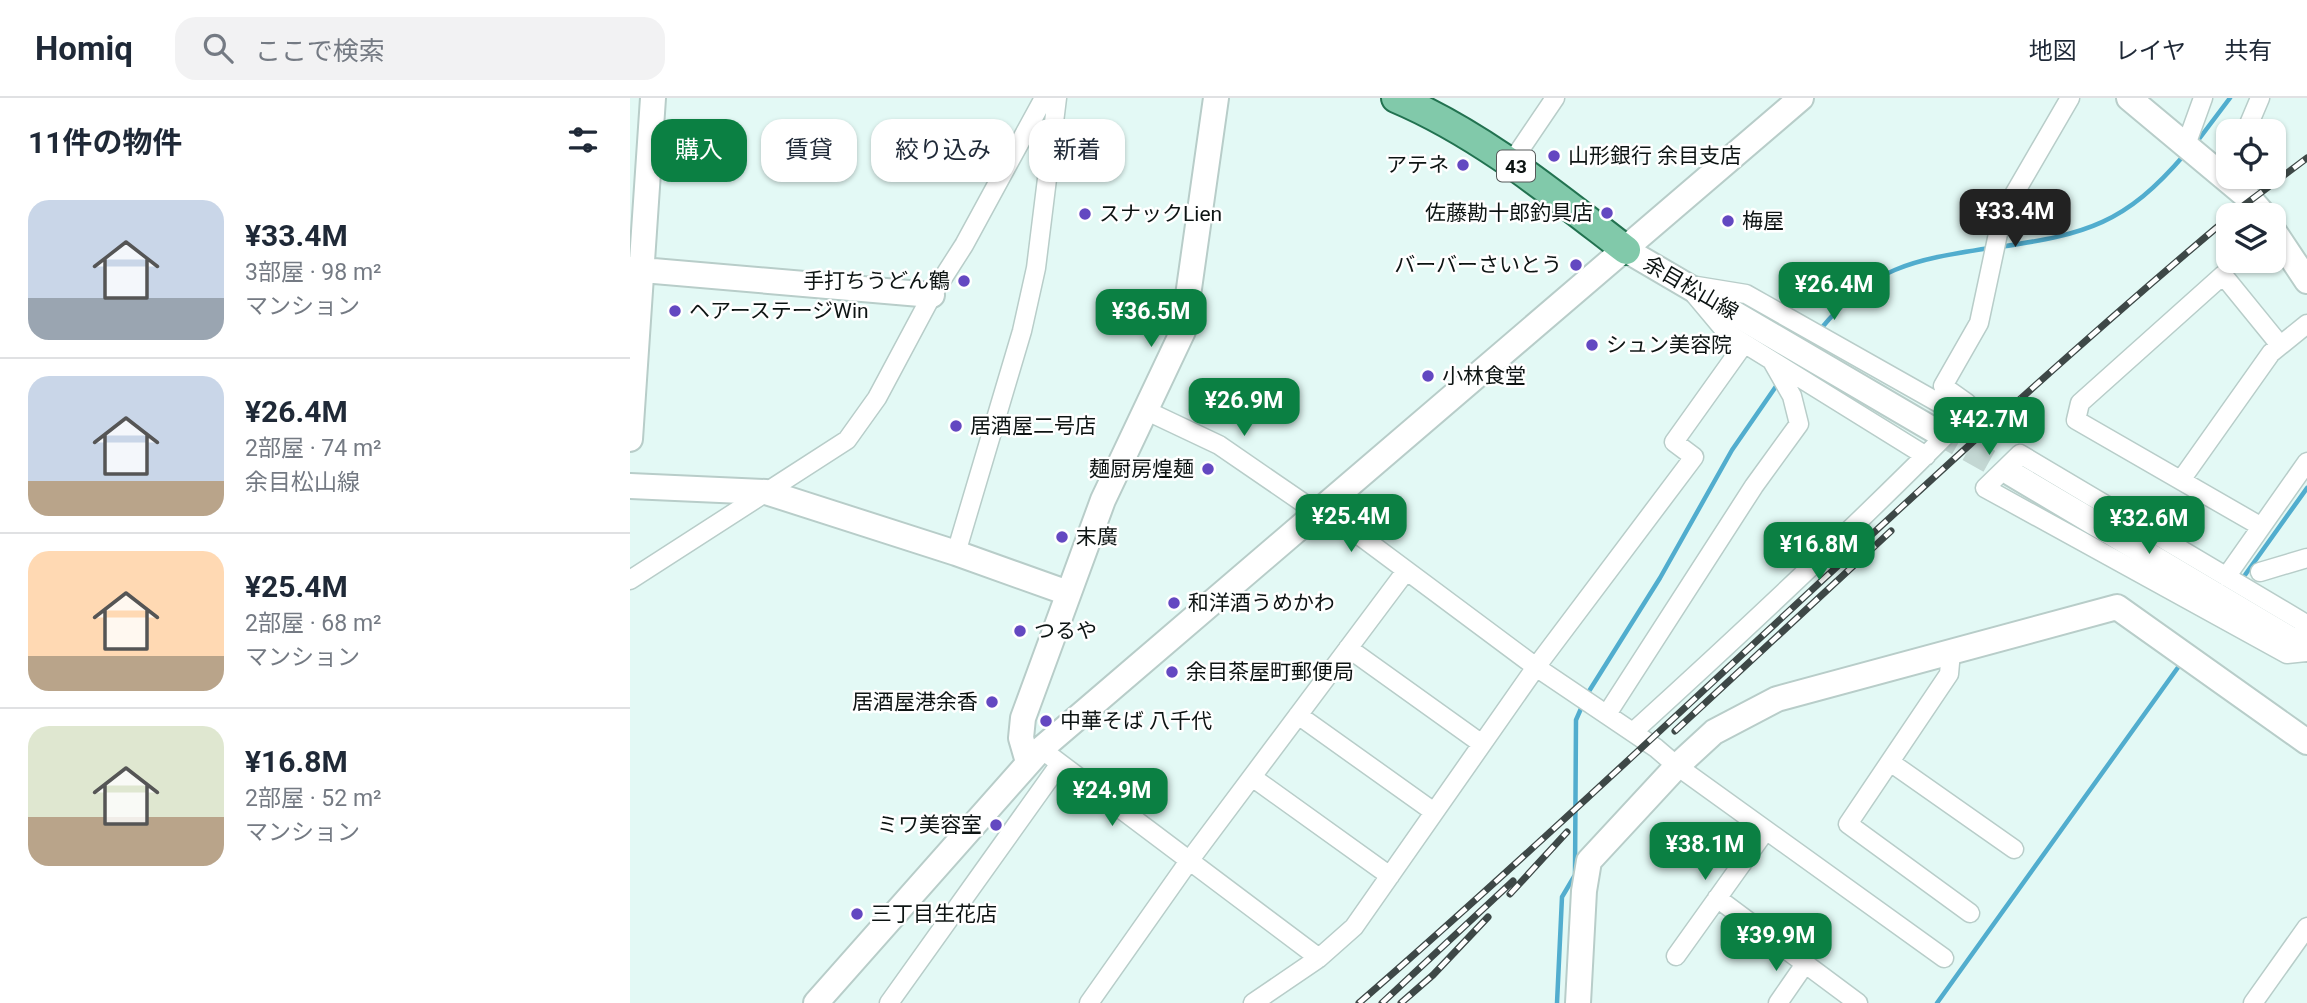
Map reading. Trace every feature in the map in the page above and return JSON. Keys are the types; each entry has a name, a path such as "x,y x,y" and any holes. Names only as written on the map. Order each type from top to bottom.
{"main road":[{"name":"43","path":"1396,98 1418,107 1511,163 1626,250"}],"street":[{"path":"630,439 636,269 653,98"},
{"path":"630,580 847,440 877,398 1044,98"},
{"path":"956,552 1022,331 1035,268 1057,98"},
{"path":"1216,98 1183,331 1103,500 1023,718 1021,738 1043,759 1189,861 1319,958"},
{"path":"1511,163 1555,98"},
{"path":"816,1003 1043,759 1318,509 1626,250 1801,98"},
{"path":"1633,732 1753,623 1800,574 1957,424 1968,403 1943,386 1964,354 1979,323 2002,215 2070,98"},
{"path":"2129,98 2186,145 2216,162"},
{"path":"2186,145 2203,98"},
{"path":"2251,119 2260,98"},
{"path":"2243,189 2254,203"},
{"name":"余目松山線","path":"1626,250 1937,432"},
{"path":"2286,250 2307,281"},
{"path":"636,269 932,295"},
{"path":"2260,526 2076,420 2080,403 2223,275 2280,345"},
{"path":"1686,285 1746,294 1962,416"},
{"path":"1686,285 1726,332 1926,456"},
{"path":"2181,480 2271,353 2307,324"},
{"path":"1253,1003 1319,958 1354,928 1536,667 1694,457 1674,442 1744,344"},
{"path":"1607,714 1754,486 1799,424 1792,397 1772,361"},
{"path":"1145,410 1219,445 1318,509 1536,667 1633,732 1944,958"},
{"path":"2307,639 2301,621 2020,454 1985,488 2287,654 2307,650"},
{"path":"2226,577 2307,462"},
{"path":"2012,474 2307,650"},
{"path":"630,485 766,492 956,552 1068,593"},
{"path":"2260,572 2307,558"},
{"path":"1089,1003 1189,861 1406,571"},
{"path":"1578,1003 1588,861 1677,766 1714,732 1777,699 2117,607 2307,742"},
{"path":"1348,648 1482,744"},
{"path":"1951,652 1949,674 1848,824 1970,913"},
{"path":"1298,715 1434,812"},
{"path":"889,1003 1043,759"},
{"path":"1890,762 2014,849"},
{"path":"1252,778 1390,876"},
{"path":"1676,956 1766,830"},
{"path":"1717,898 1858,1003"},
{"path":"2253,1003 2307,927"},
{"path":"1778,1003 1805,964"}],"waterway":[{"path":"2196,143 2230,98"},
{"path":"1999,247 2057,237 2102,222 2143,196 2185,154"},
{"path":"1819,331 1857,293 1895,270 1938,257 1990,248"},
{"path":"1586,696 1660,578 1732,450 1779,382"},
{"path":"2245,575 2307,488"},
{"path":"1937,1003 2179,666"},
{"path":"1557,1003 1562,897 1575,875 1576,720 1583,704"}],"tunnel":[{"path":"1937,432 2012,474"}],"railway":[{"path":"2247,203 2307,158"},
{"path":"1359,1003 1577,808 2007,411 2216,228"},
{"path":"1675,731 1891,531"},
{"path":"1510,894 1567,832"},
{"path":"1382,1003 1513,881"},
{"path":"1401,1003 1433,975 1488,917"}],"place":[{"name":"山形銀行 余目支店","path":"1554,156"},
{"name":"アテネ","path":"1463,165"},
{"name":"佐藤勘十郎釣具店","path":"1607,213"},
{"name":"スナックLien","path":"1085,214"},
{"name":"梅屋","path":"1728,221"},
{"name":"バーバーさいとう","path":"1576,265"},
{"name":"手打ちうどん鶴","path":"964,281"},
{"name":"ヘアーステージWin","path":"675,311"},
{"name":"シュン美容院","path":"1592,345"},
{"name":"小林食堂","path":"1428,376"},
{"name":"居酒屋二号店","path":"956,426"},
{"name":"麺厨房煌麺","path":"1208,469"},
{"name":"末廣","path":"1062,537"},
{"name":"和洋酒うめかわ","path":"1174,603"},
{"name":"つるや","path":"1020,631"},
{"name":"余目茶屋町郵便局","path":"1172,672"},
{"name":"居酒屋港余香","path":"992,702"},
{"name":"中華そば 八千代","path":"1046,721"},
{"name":"ミワ美容室","path":"996,825"},
{"name":"三丁目生花店","path":"857,914"}]}
